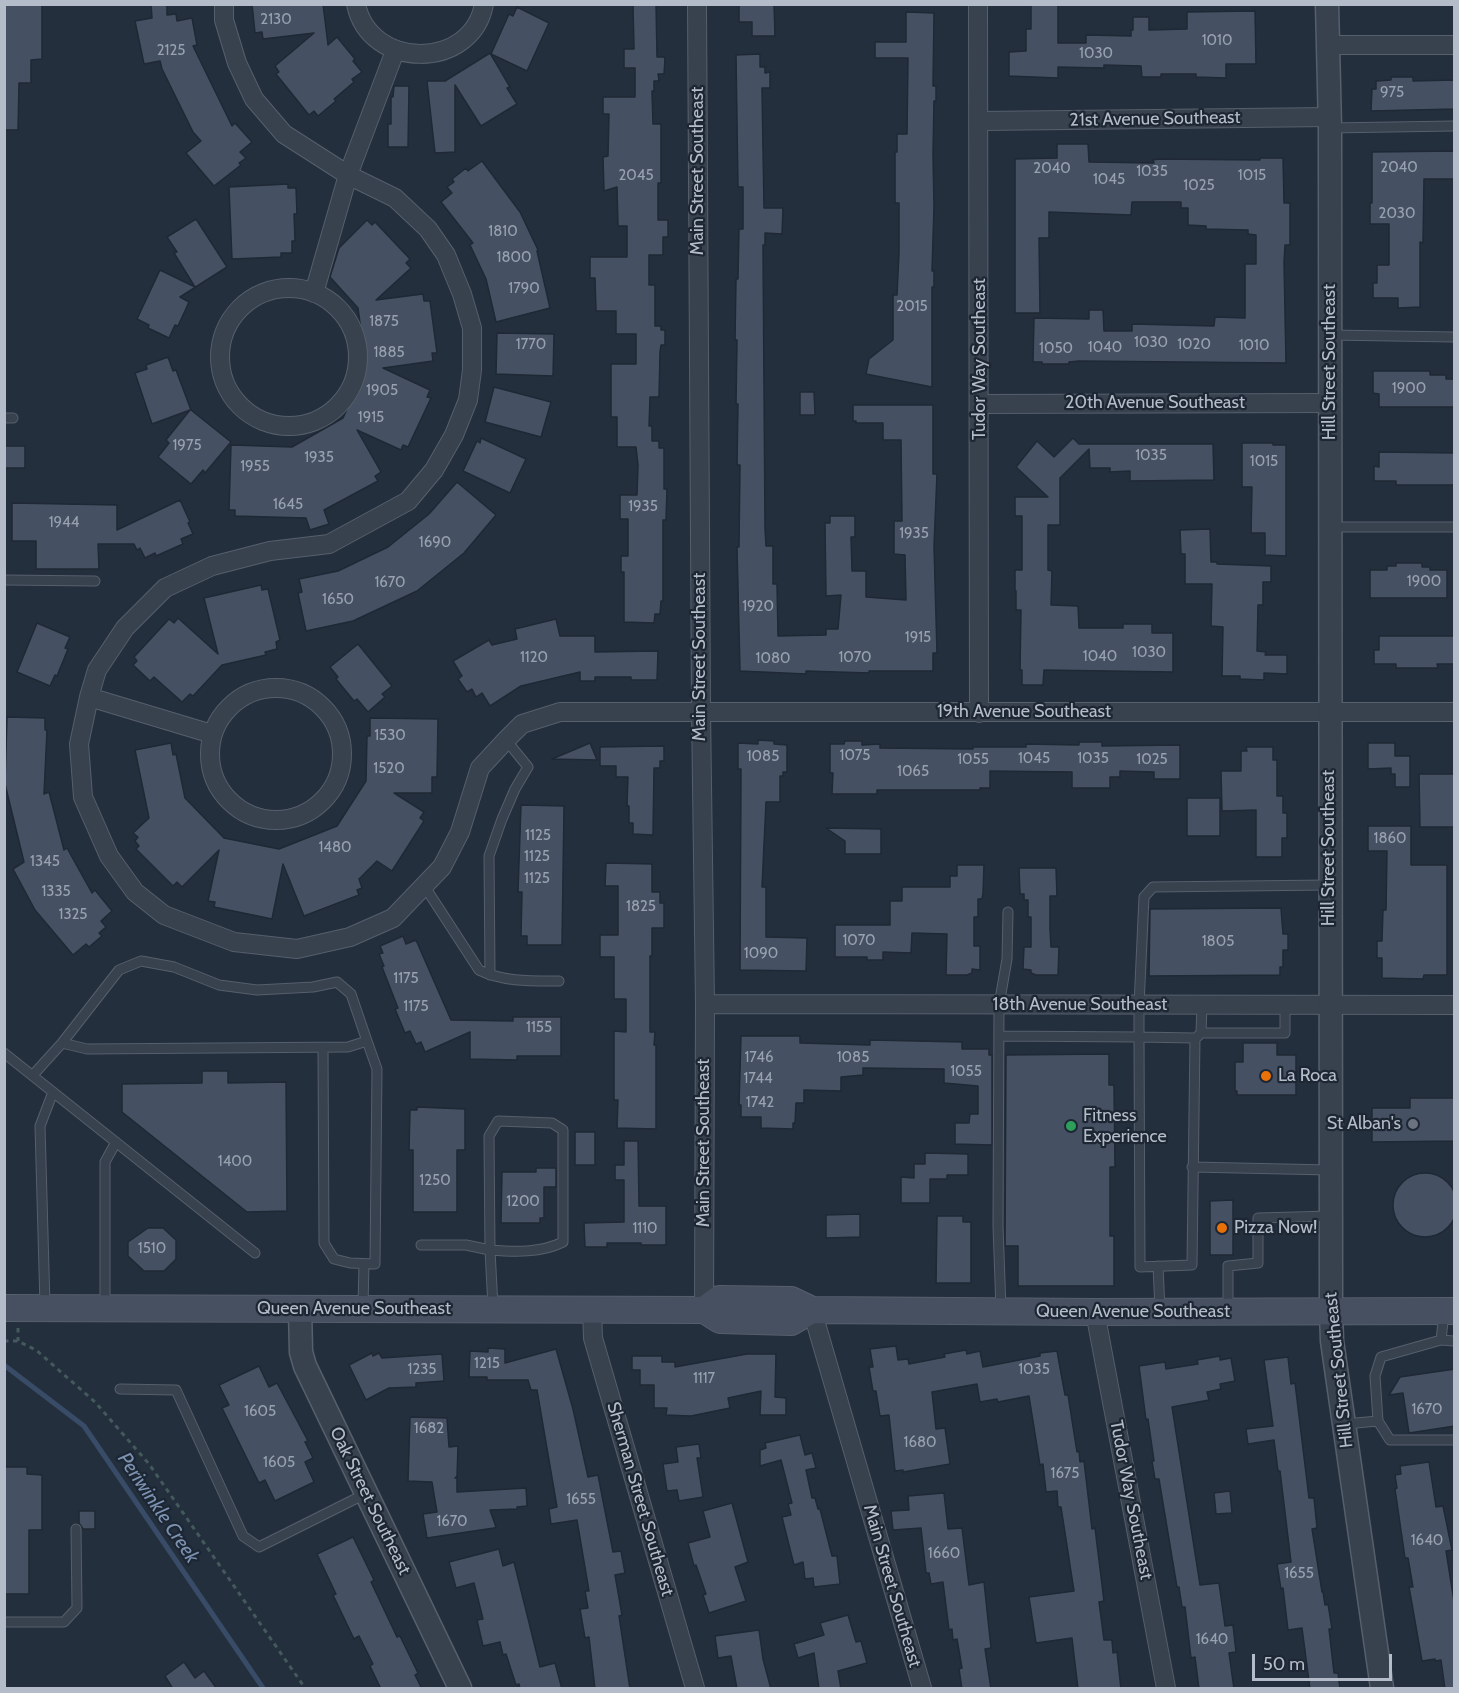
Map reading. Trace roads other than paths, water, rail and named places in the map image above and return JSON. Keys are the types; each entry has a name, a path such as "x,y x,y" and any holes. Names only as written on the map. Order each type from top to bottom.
{"main road":[{"name":"Queen Avenue Southeast","path":"4,1308 704,1310 720,1320 791,1322 812,1310 1449,1311"}],"street":[{"name":"19th Avenue Southeast","path":"224,4 224,20 237,63 254,99 284,134 348,174 395,198 428,229 446,255 462,294 472,328 472,370 468,400 454,435 434,470 408,501 328,544 270,551 212,566 165,588 125,628 98,670 89,697 79,744 83,797 109,856 135,892 164,915 234,942 297,949 350,937 393,918 442,867 460,832 480,768 522,724 560,712 1455,712"},
{"path":"356,4 358,15 373,37 395,51 421,56 446,50 468,35 482,14 484,4"},
{"name":"Main Street Southeast","path":"697,4 700,711 705,1004 704,1310"},
{"name":"Tudor Way Southeast","path":"978,4 980,121 979,713"},
{"name":"Hill Street Southeast","path":"1327,4 1330,123 1331,1311 1332,1341 1382,1689"},
{"path":"1328,45 1455,45"},
{"path":"314,293 348,174 395,51"},
{"name":"21st Avenue Southeast","path":"980,121 1330,123"},
{"path":"292,286 314,293 336,306 355,333 360,360 353,387 337,409 313,423 286,427 259,420 237,404 223,381 219,353 225,327 242,305 265,291 292,286"},
{"name":"20th Avenue Southeast","path":"980,404 1330,403"},
{"path":"280,687 309,696 331,716 342,743 340,773 325,798 300,816 271,820 243,812 221,791 210,764 212,734 226,708 251,692 280,687"},
{"path":"89,697 212,734"},
{"name":"18th Avenue Southeast","path":"705,1004 1455,1005"},
{"name":"Oak Street Southeast","path":"300,1308 301,1352 305,1366 460,1689"},
{"name":"Sherman Street Southeast","path":"592,1309 593,1338 694,1689"},
{"name":"Main Street Southeast","path":"812,1310 922,1689"},
{"name":"Tudor Way Southeast","path":"1095,1312 1167,1689"}],"lane":[{"path":"1330,123 1455,126"},
{"path":"1330,335 1455,337"},
{"path":"1330,527 1454,527"},
{"path":"4,580 94,581"},
{"path":"490,975 489,856 502,819 528,766 506,740"},
{"path":"1202,1005 1198,1036 1192,1167 1192,1265 1140,1267 1139,1005 1144,897 1153,887 1329,885"},
{"path":"424,887 479,970 490,975 526,981 559,981"},
{"path":"1001,1312 998,1226 999,1005 1007,959 1008,912"},
{"path":"33,1075 62,1043 119,970 141,962 174,967 219,985 257,990 314,987 337,982 351,994 377,1069 375,1264 350,1263 334,1259 324,1243 323,1047"},
{"path":"999,1036 1139,1037 1285,1033 1285,1005"},
{"path":"62,1043 87,1049 348,1047 367,1041"},
{"path":"4,1053 255,1253"},
{"path":"45,1308 40,1126 53,1092"},
{"path":"421,1245 466,1245 490,1250 513,1252 551,1248 564,1242 562,1130 552,1123 498,1121 489,1136 490,1250 493,1309"},
{"path":"105,1308 105,1162 116,1142"},
{"path":"1192,1167 1330,1170"},
{"path":"1228,1312 1228,1266 1258,1263 1258,1218 1330,1216"},
{"path":"363,1309 364,1264"},
{"path":"1158,1266 1160,1312"},
{"path":"1441,1340 1449,1311"},
{"path":"1455,1341 1441,1340 1382,1357 1375,1376 1378,1421 1390,1440 1455,1440"},
{"path":"120,1389 176,1390 243,1536 259,1547 367,1493"},
{"path":"1344,1425 1378,1421"},
{"path":"4,1622 64,1622 77,1608 76,1529"}],"waterway":[{"name":"Periwinkle Creek","path":"4,1365 84,1426 263,1688"}],"place":[{"name":"La Roca","path":"1266,1076"},
{"name":"St Alban's","path":"1413,1124"},
{"name":"Fitness Experience","path":"1071,1126"},
{"name":"Pizza Now!","path":"1222,1228"}]}
